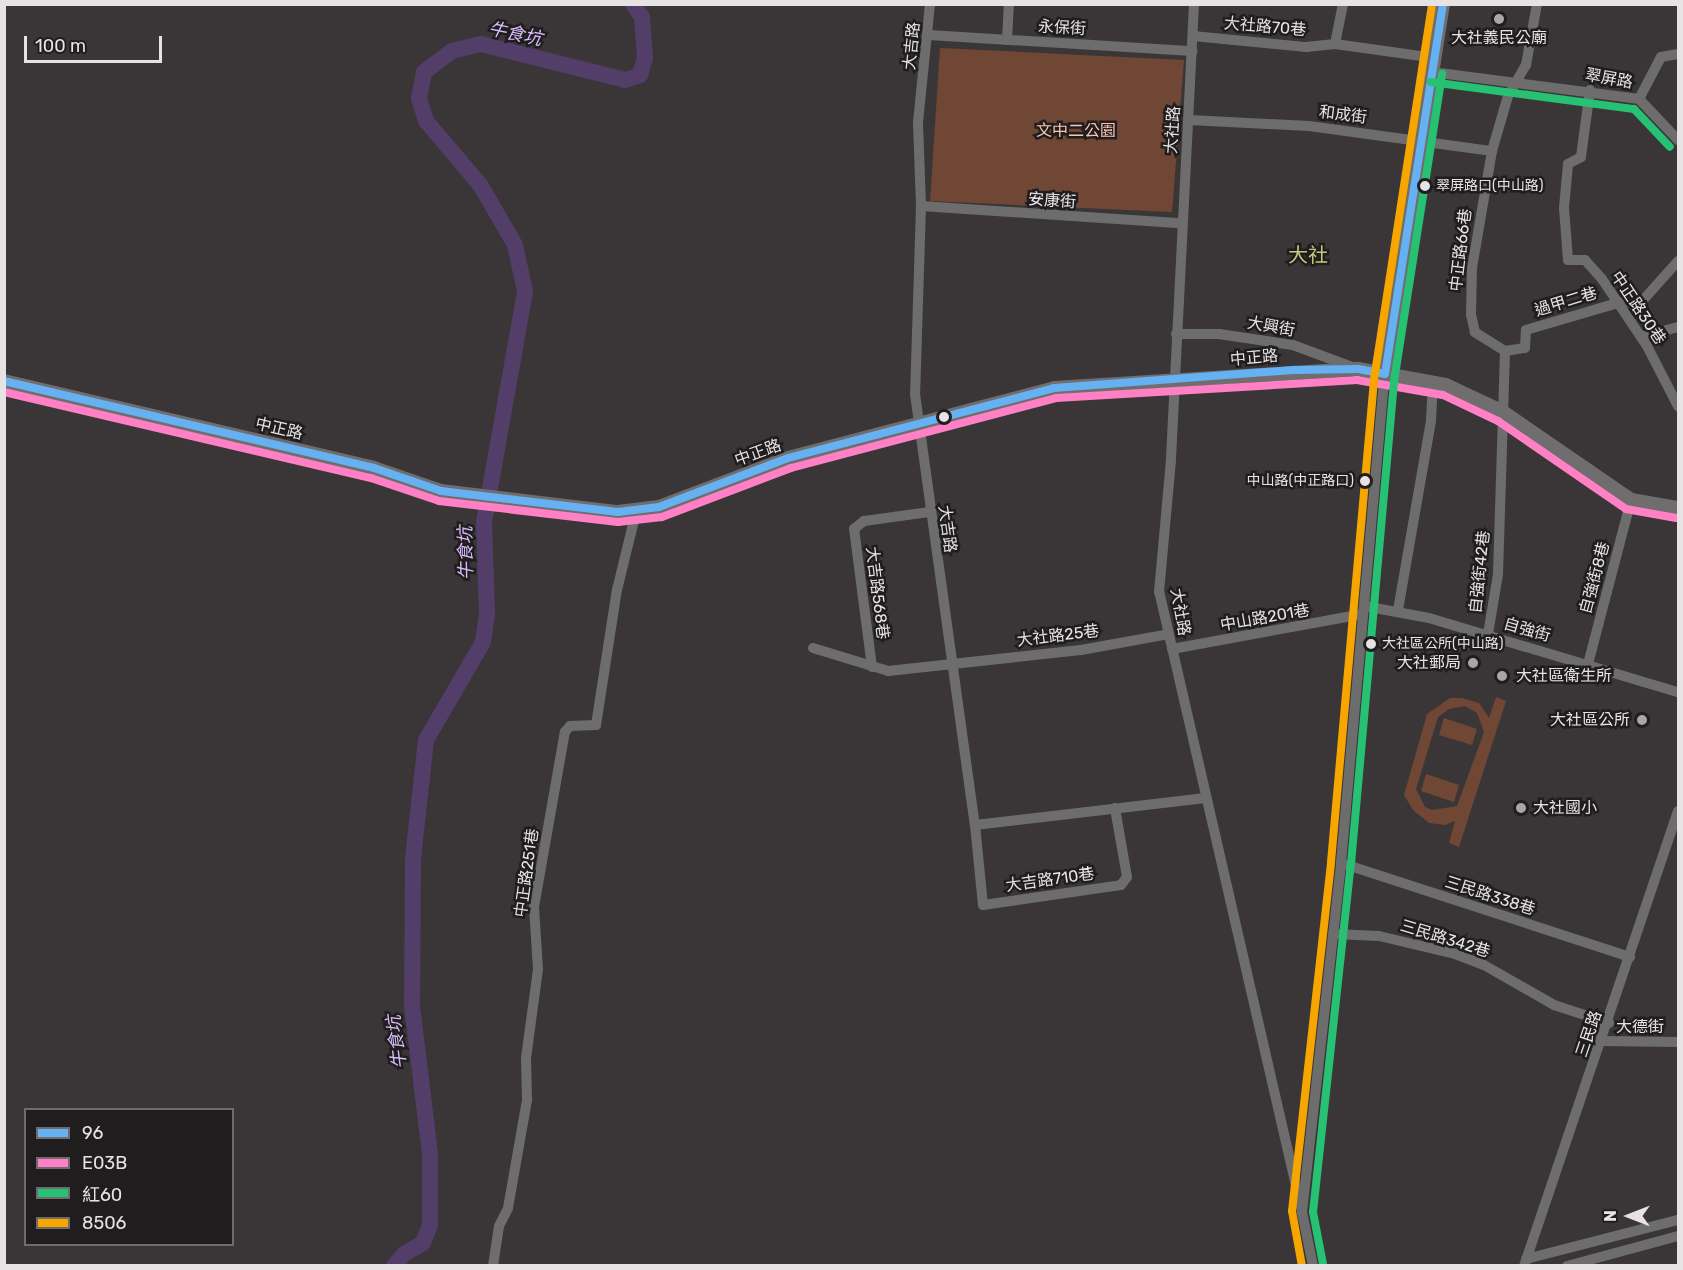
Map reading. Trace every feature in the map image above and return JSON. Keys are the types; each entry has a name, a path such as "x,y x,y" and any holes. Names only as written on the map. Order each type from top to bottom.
{"main road":[{"path":"1385,374 1443,4"},
{"name":"中正路","path":"4,381 374,468 441,490 576,510 636,512 659,507 788,458 918,426 1054,388 1175,382 1296,370 1358,369 1433,383 1503,412 1631,500 1678,508"}],"street":[{"name":"大吉路","path":"930,4 929,35 918,123 921,206 914,371 918,426 975,825"},
{"path":"1007,40 1009,4"},
{"name":"大社路","path":"1194,4 1190,120 1180,223 1175,382 1160,591 1204,798 1313,1266"},
{"path":"1335,44 1343,4"},
{"path":"1517,80 1526,65 1537,4"},
{"name":"永保街","path":"929,35 1193,51"},
{"name":"大社路70巷","path":"1193,36 1306,46 1335,44 1433,65"},
{"path":"1639,99 1661,57 1678,54"},
{"name":"翠屏路","path":"1433,65 1639,99 1678,140"},
{"name":"中正路66巷","path":"1505,351 1475,332 1471,315 1478,220 1492,151 1508,96 1517,80"},
{"name":"中正路30巷","path":"1590,90 1581,157 1568,164 1564,208 1568,260 1585,260 1618,303 1641,337 1678,406"},
{"name":"和成街","path":"1190,120 1308,126 1492,151"},
{"name":"安康街","path":"921,206 1180,223"},
{"path":"1618,303 1644,299 1678,261"},
{"name":"過甲二巷","path":"1505,351 1525,348 1526,330 1618,303"},
{"path":"1641,337 1678,327"},
{"name":"大興街","path":"1176,334 1220,334 1293,345 1358,369"},
{"path":"1503,412 1505,351"},
{"path":"1302,1212 1341,863 1385,374"},
{"path":"1398,610 1431,420 1433,383"},
{"name":"自強街42巷","path":"1488,634 1498,574 1503,412"},
{"name":"自強街8巷","path":"1588,664 1631,500"},
{"name":"中正路251巷","path":"493,1266 499,1226 508,1208 526,1100 526,1058 538,969 534,907 565,732 570,726 597,725 617,590 636,512"},
{"name":"大吉路568巷","path":"872,667 854,529 864,521 930,512"},
{"name":"自強街","path":"1364,610 1398,610 1488,634 1678,692"},
{"name":"中山路201巷","path":"1172,650 1364,610"},
{"name":"大社路25巷","path":"813,648 888,671 1081,650 1169,634"},
{"path":"975,825 1204,798"},
{"name":"大吉路710巷","path":"975,825 983,905 1121,885 1127,877 1115,808"},
{"name":"三民路","path":"1525,1262 1609,1023 1678,811"},
{"name":"三民路338巷","path":"1341,863 1630,957"},
{"name":"三民路342巷","path":"1333,934 1379,936 1455,954 1484,964 1554,1005 1609,1023"},
{"name":"大德街","path":"1602,1041 1678,1042"},
{"path":"1525,1262 1678,1220"},
{"path":"1567,1266 1678,1236"}],"green space":[{"name":"文中二公園","path":"940,48 1184,60 1172,212 930,201"},
{"path":"1496,697 1506,701 1459,847 1449,843 1455,821 1445,825 1429,823 1413,810 1404,795 1427,714 1450,698 1462,698 1479,703 1489,718","holes":["1465,706 1477,713 1484,732 1457,806 1432,810 1425,807 1416,789 1438,717 1449,709"]},
{"path":"1444,718 1477,729 1472,745 1439,735"},
{"path":"1426,774 1459,785 1454,802 1421,791"}],"waterway":[{"name":"牛食坑","path":"394,1266 404,1254 423,1243 430,1225 430,1153 412,1007 413,858 426,740 483,642 487,613 484,522 525,291 515,245 481,186 426,121 419,98 424,72 452,51 481,44 625,80 640,75 645,58 642,17 633,4"}],"transit line":[{"name":"8506","path":"1302,1266 1292,1211 1331,862 1375,373 1432,4"},
{"name":"96","path":"1385,374 1443,4"},
{"name":"紅60","path":"1323,1264 1313,1212 1351,864 1395,375 1442,74"},
{"name":"紅60","path":"1431,82 1634,109 1670,147"},
{"name":"96","path":"4,381 374,468 441,491 618,512 659,507 788,458 1054,388 1296,370 1358,369 1385,374"},
{"name":"E03B","path":"4,392 371,478 439,501 618,522 662,517 791,468 1056,398 1357,380 1443,395 1498,421 1626,509 1676,518"}],"place":[{"name":"大社義民公廟","path":"1499,19"},
{"name":"翠屏路口(中山路)","path":"1425,186"},
{"name":"中山路(中正路口)","path":"1365,481"},
{"name":"大社區公所(中山路)","path":"1371,644"},
{"name":"大社郵局","path":"1473,663"},
{"name":"大社區衛生所","path":"1502,676"},
{"name":"大社區公所","path":"1642,720"},
{"name":"大社國小","path":"1521,808"}],"district":[{"name":"大社","path":"1308,255"}]}
